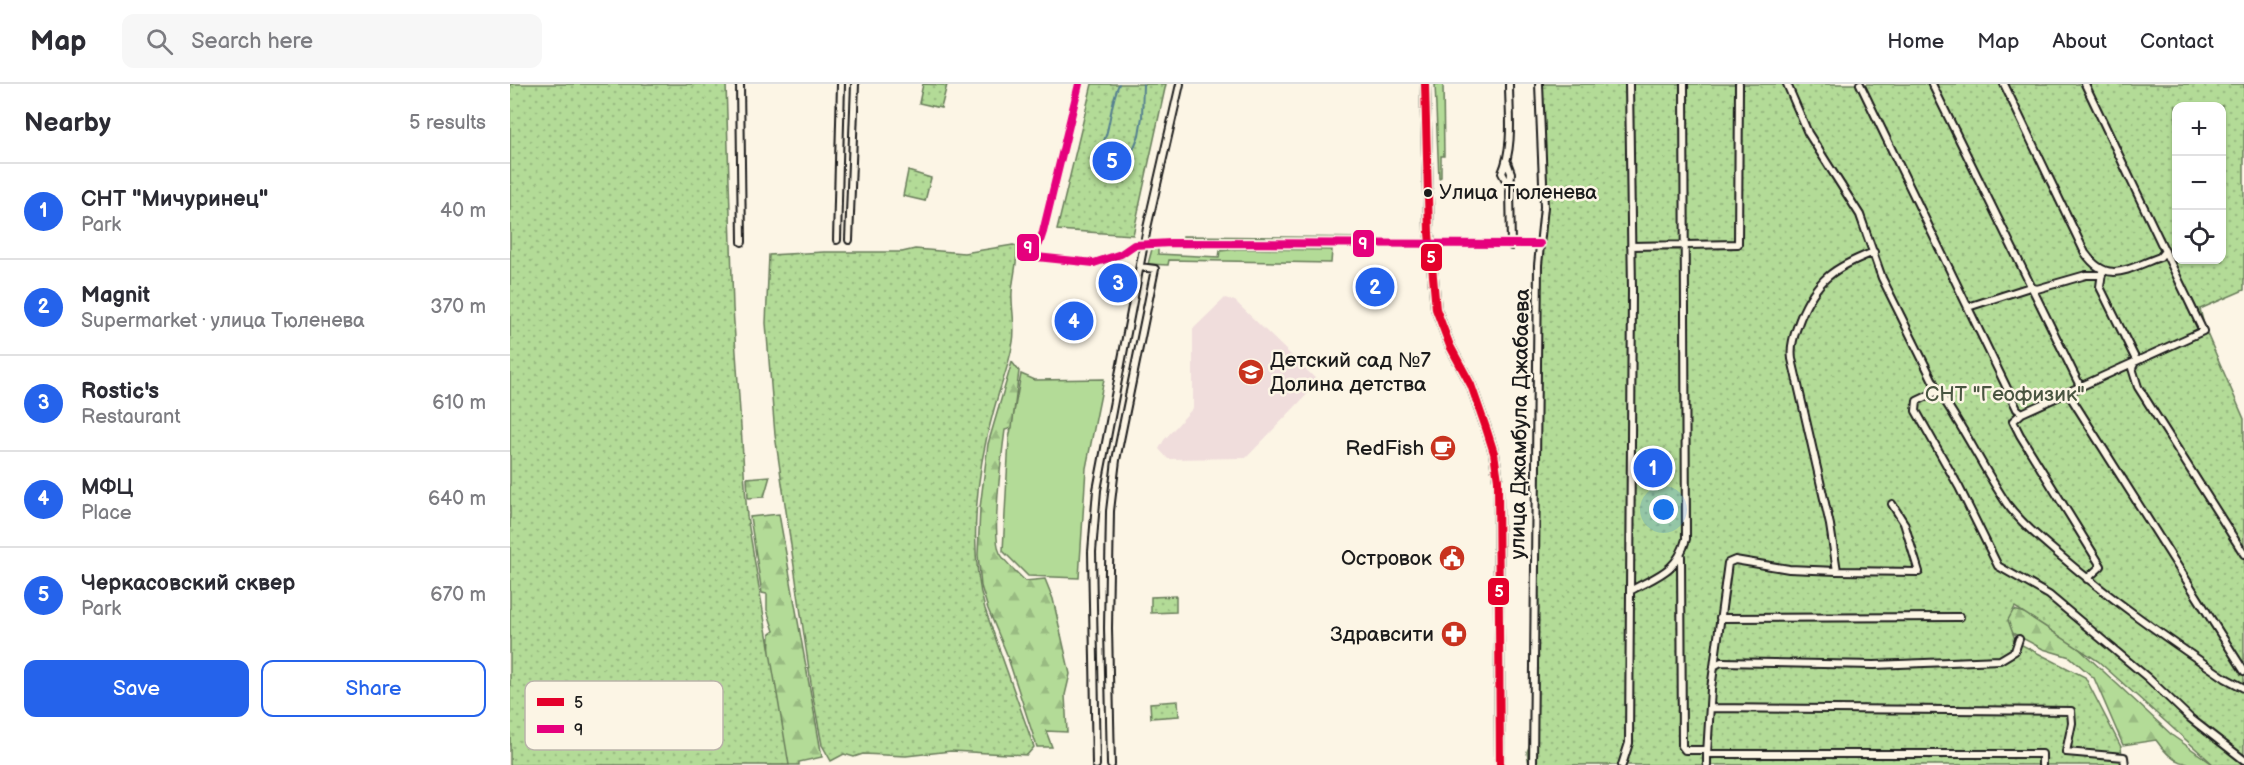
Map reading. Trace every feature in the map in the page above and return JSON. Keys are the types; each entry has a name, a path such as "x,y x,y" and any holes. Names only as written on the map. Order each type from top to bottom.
{"street":[{"path":"740,84 742,242"},
{"path":"837,240 841,84"},
{"path":"849,240 855,84"},
{"path":"1080,84 1043,232 1039,244 1024,249 1025,255 1094,263 1121,254 1134,245 1511,246 1540,244"},
{"path":"1096,765 1094,518 1099,479 1144,245 1179,84"},
{"path":"1425,84 1430,245 1436,309 1450,346 1471,385 1494,453 1498,480 1500,765"},
{"path":"1509,84 1507,161 1502,173 1510,188 1511,246"},
{"name":"улица Джамбула Джабаева","path":"1533,765 1540,244 1544,207 1539,84"},
{"path":"1622,765 1629,743 1631,246 1629,84"},
{"path":"1684,84 1686,539 1681,556 1682,746 1685,750 1707,752 2042,754 2042,765"},
{"path":"1631,246 1738,244 1739,84"},
{"path":"1787,84 1808,133 1860,215 1882,278 1938,391 1958,419 1969,442 2007,504 2030,530 2087,579 2156,630 2244,688"},
{"path":"1860,84 2017,409 2022,413"},
{"path":"1932,84 2080,386"},
{"path":"2004,84 2085,254 2102,273"},
{"path":"2085,84 2203,331 2022,413 2013,421 2101,566 2087,579"},
{"path":"1968,308 2031,287 2037,289 2086,275 2125,270 2160,257 2165,251"},
{"path":"1837,571 1830,525 1792,359 1792,339 1808,299 1822,279 1845,263 1874,252"},
{"path":"1111,765 1109,521 1116,460 1155,269 1140,267"},
{"path":"2102,273 2100,287 2136,360"},
{"path":"2136,360 2132,368 2138,387 2244,554"},
{"path":"1938,391 1917,401 1916,411 1959,487 1998,566 2049,595 2148,678 2190,718 2244,760"},
{"path":"2068,393 2244,671"},
{"path":"1707,765 1714,666 1728,563 1736,560 1789,569 1918,572 1904,523 1892,504"},
{"path":"1630,591 1673,568 1681,556"},
{"path":"1720,618 1960,617"},
{"path":"1714,666 1721,662 1874,665 2000,660 2015,651 2019,639"},
{"path":"1710,708 2071,711 2072,723 2066,752 2124,757 2125,765"}],"shaded area":[{"name":"Детский сад №7 Долина детства","path":"1225,298 1235,301 1319,382 1246,458 1168,459 1159,449 1164,440 1193,408 1193,329"}],"green space":[{"path":"510,84 726,84 733,308 747,516 789,765 510,765"},
{"path":"923,84 947,85 941,108 919,103"},
{"path":"1092,84 1166,84 1133,235 1057,230"},
{"path":"1435,84 1443,84 1444,156 1441,156 1441,177 1439,178"},
{"name":"СНТ \"Геофизик\"","path":"1538,84 2244,84 2244,290 2200,309 2205,329 2244,419 2244,765 2214,765 2098,661 2015,607 2008,620 2016,642 2085,677 2121,747 2123,765 1529,765 1527,752 1531,741 1534,342 1541,209"},
{"path":"908,171 931,178 925,201 903,196"},
{"path":"1183,236 1378,238 1378,240 1183,239"},
{"path":"1017,246 1017,252 1012,292 1013,342 982,460 976,511 977,562 985,609 1034,747 1027,755 951,751 906,756 863,754 854,757 844,754 831,761 822,745 813,697 775,435 766,323 769,255 902,252 915,249 964,253"},
{"path":"1158,248 1158,254 1219,257 1220,251 1239,249 1332,250 1331,263 1169,260 1168,265 1148,264 1152,249"},
{"path":"1012,362 1019,371 1012,428 1005,430 997,512 998,543 1002,557 1025,581 1045,579 1053,599 1070,674 1065,695 1067,732 1046,731 1052,747 1037,747 1006,652 981,586 978,555 980,508 988,444"},
{"path":"1021,374 1035,380 1104,379 1086,468 1079,578 1028,576 1003,551 1009,439"},
{"path":"770,476 764,497 748,498 747,478"},
{"path":"779,514 822,757 799,762 799,765 766,765 770,634 774,631 767,610 767,594 762,593 750,517"},
{"path":"1176,596 1176,612 1151,613 1151,597"},
{"path":"2003,607 2039,617 2074,644 2173,736 2214,765 2180,762 2168,754 2156,740 2123,745 2094,678 2070,657 2043,649 1997,625"},
{"path":"1178,701 1179,716 1151,718 1150,703"}],"waterway":[{"path":"1099,152 1106,136 1119,84"},
{"path":"1099,156 1096,177 1110,184 1122,177 1139,135 1143,84"}],"transit line":[{"name":"9","path":"1079,84 1043,232 1039,244 1024,249 1027,256 1094,263 1121,254 1134,245 1171,243 1540,244"},
{"name":"5","path":"1425,84 1429,233 1436,309 1450,346 1471,385 1494,453 1498,480 1500,765"}],"place":[{"name":"Черкасовский сквер","path":"1112,161"},
{"name":"Улица Тюленева","path":"1428,193"},
{"name":"Rostic's","path":"1118,283"},
{"name":"Magnit","path":"1375,287"},
{"name":"МФЦ","path":"1074,321"},
{"name":"Детский сад №7 Долина детства","path":"1251,372"},
{"name":"RedFish","path":"1443,448"},
{"name":"СНТ \"Мичуринец\"","path":"1653,468"},
{"name":"Островок","path":"1452,558"},
{"name":"Здравсити","path":"1454,634"}]}
